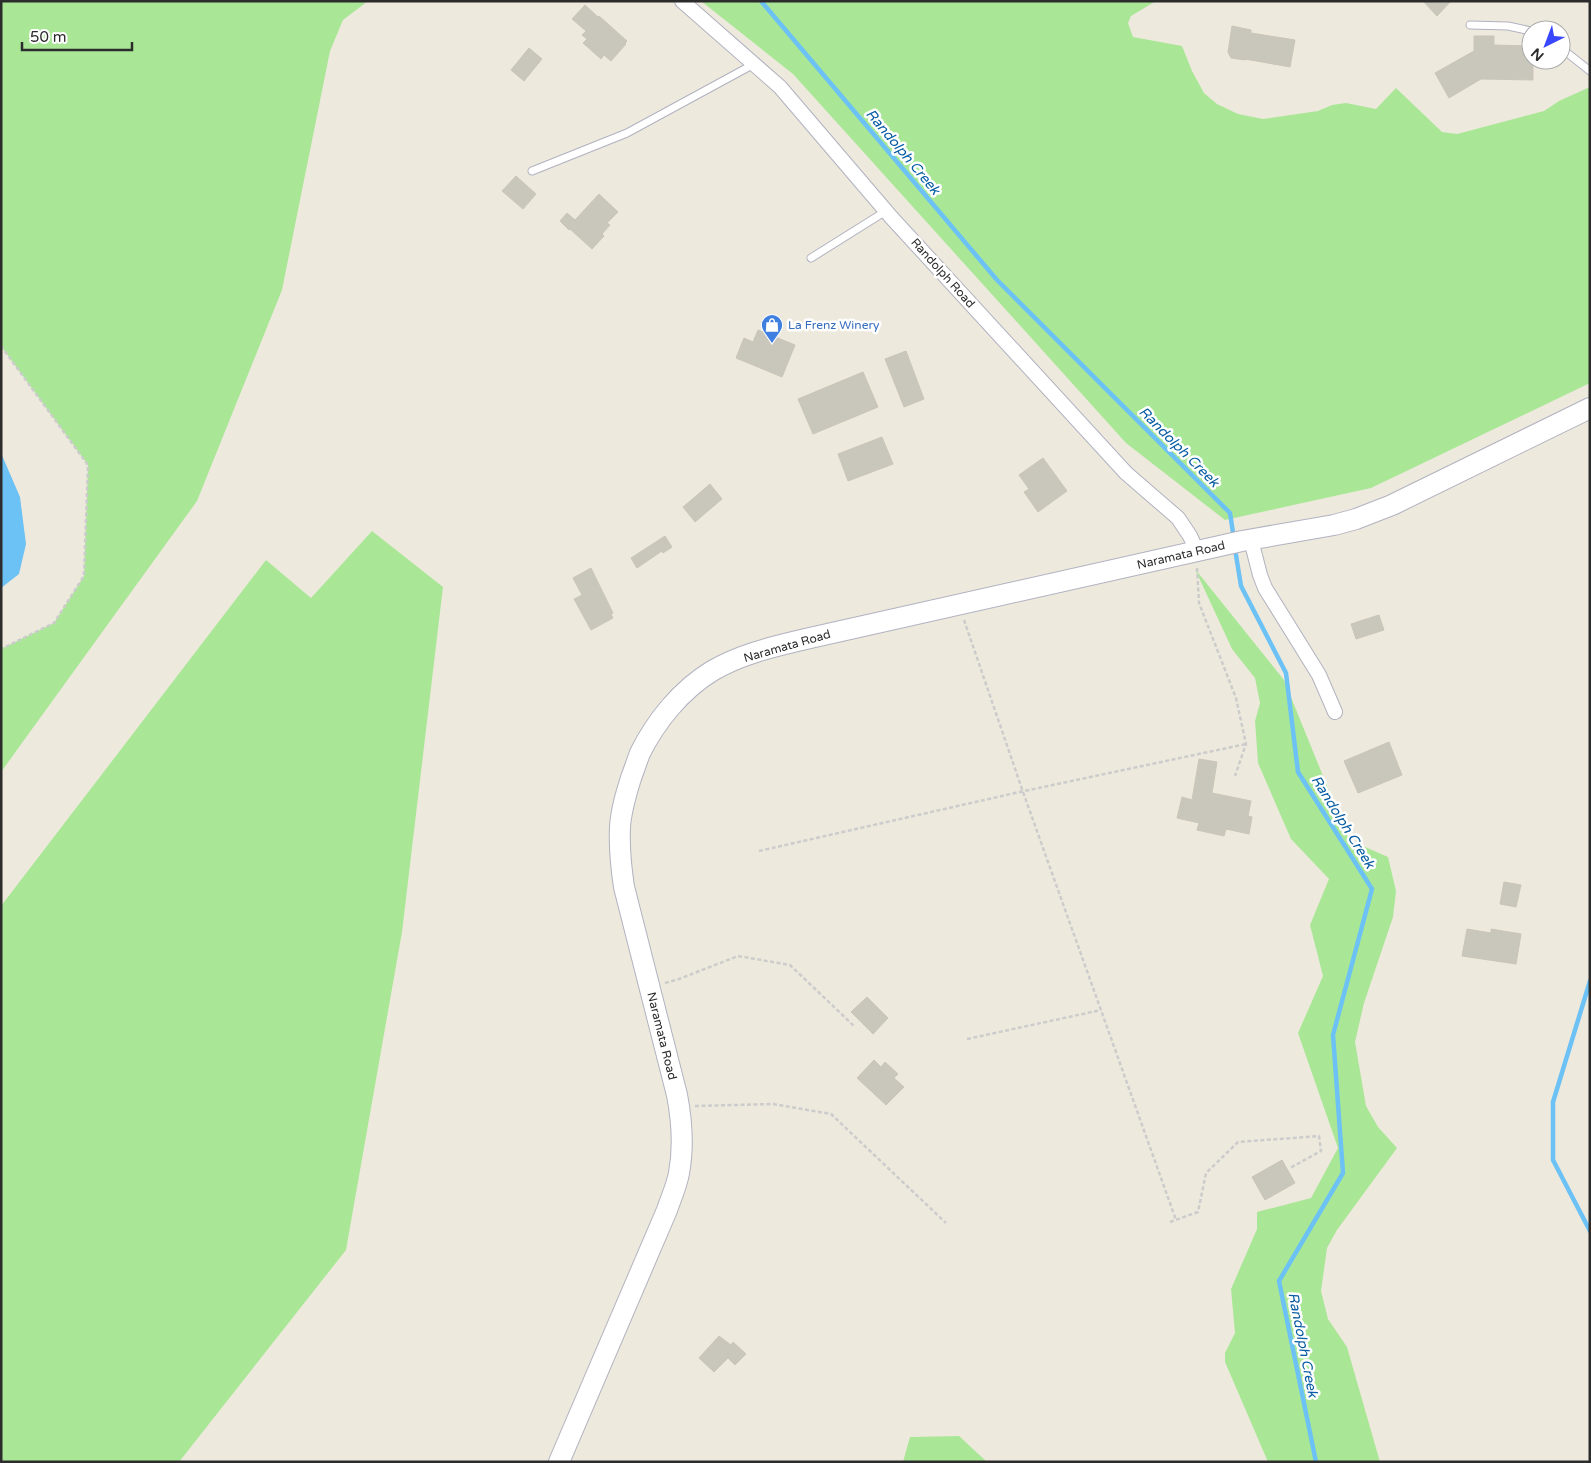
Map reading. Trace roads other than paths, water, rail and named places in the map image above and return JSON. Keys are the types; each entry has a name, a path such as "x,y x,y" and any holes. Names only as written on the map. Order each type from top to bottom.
{"main road":[{"name":"Naramata Road","path":"559,1462 667,1210 679,1174 683,1146 682,1120 624,887 620,857 620,825 626,795 640,754 658,722 672,705 712,671 762,651 810,638 959,604 1356,519 1392,505 1590,408"}],"street":[{"name":"Randolph Road","path":"682,1 780,87 887,211 1126,472 1178,518 1190,536 1196,552"},
{"path":"1251,540 1265,588 1319,675 1335,712"}],"lane":[{"path":"1470,25 1508,26 1521,29"},
{"path":"1571,56 1590,71"},
{"path":"532,171 627,134 754,64"},
{"path":"811,258 887,211"}],"water":[{"path":"1,453 20,497 26,544 19,574 1,588"}],"waterway":[{"name":"Randolph Creek","path":"761,1 997,280 1230,513 1234,539"},
{"name":"Randolph Creek","path":"1235,549 1241,586 1286,673 1298,772 1372,889 1333,1035 1343,1173 1279,1281 1316,1462"},
{"path":"1590,981 1553,1102 1553,1160 1590,1231"}],"place":[{"name":"La Frenz Winery","path":"772,344"}]}
